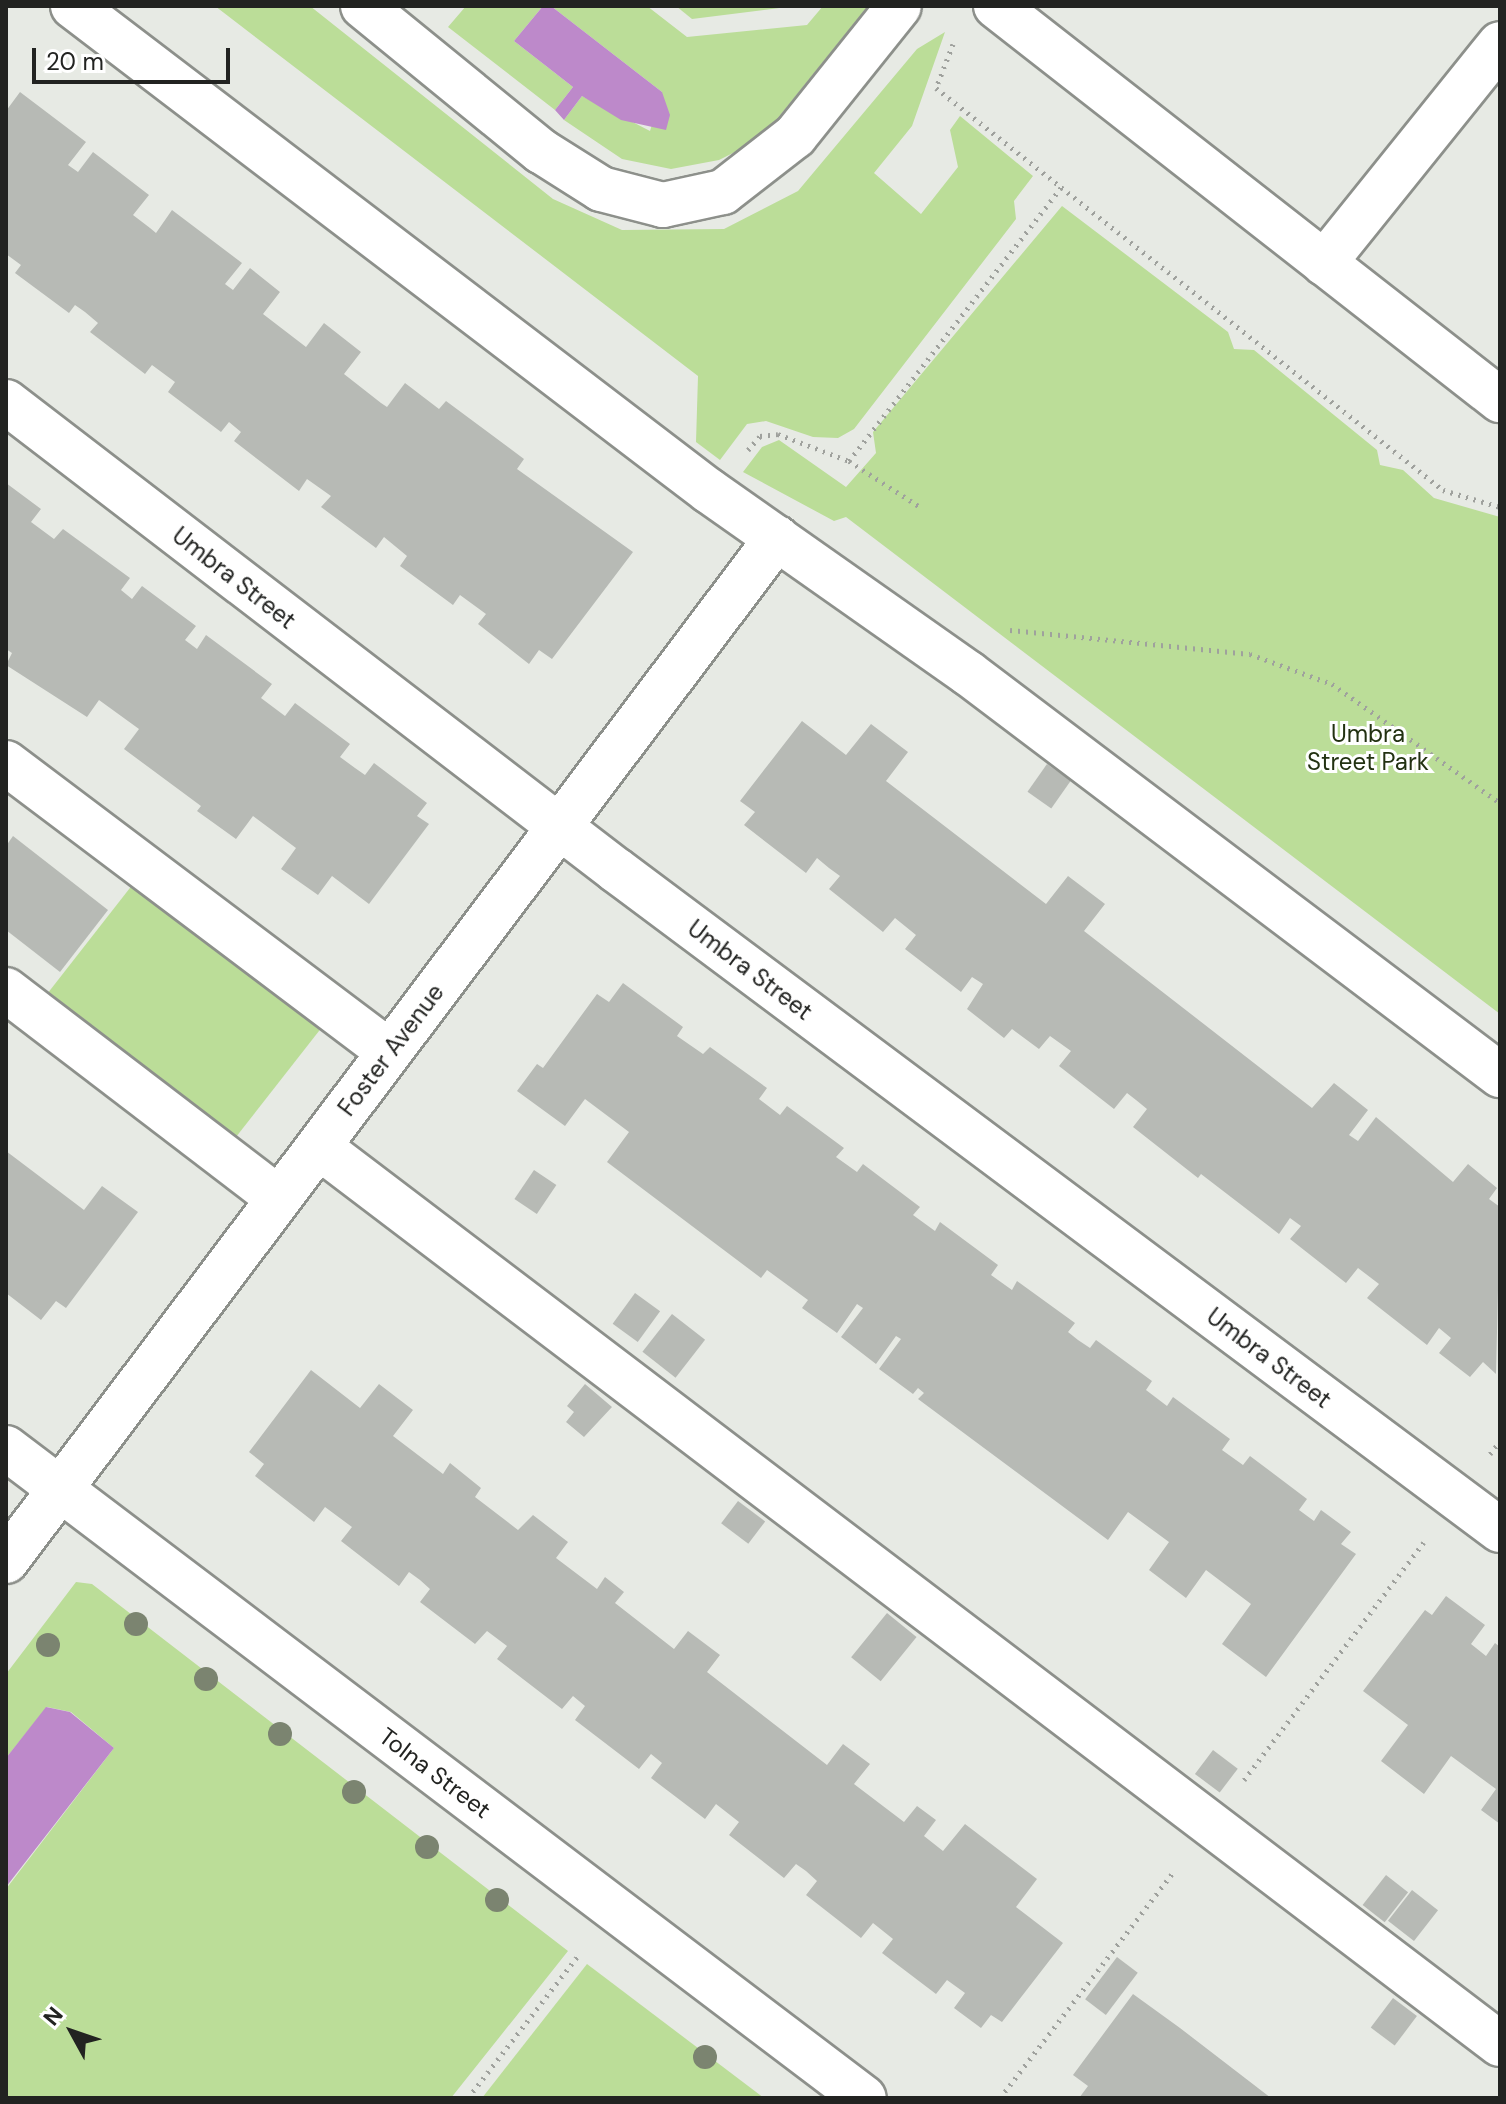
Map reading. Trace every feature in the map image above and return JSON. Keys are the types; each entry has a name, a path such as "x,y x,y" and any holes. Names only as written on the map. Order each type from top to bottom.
{"street":[{"path":"73,6 709,491 968,673 1500,1075"},
{"path":"363,6 541,151 601,189 663,205 723,192 795,136 899,6"},
{"path":"996,6 1500,400"},
{"path":"1324,263 1500,44"},
{"name":"Umbra Street","path":"6,402 558,826 1500,1530"},
{"name":"Foster Avenue","path":"6,1561 277,1197 319,1147 777,538"},
{"path":"6,763 389,1052"},
{"path":"6,990 277,1197"},
{"path":"319,1147 1500,2044"},
{"name":"Tolna Street","path":"6,1448 864,2098"}],"path":[{"path":"957,32 936,88 1443,490 1500,507"},
{"path":"849,461 1062,186"},
{"path":"709,491 767,433 849,461 920,507"},
{"path":"968,673 1009,630 1250,654 1332,684 1500,803"},
{"path":"1000,2098 1500,1441"},
{"path":"468,2098 581,1952"}],"green space":[{"path":"215,6 310,6 553,199 622,230 724,229 798,191 917,49 945,32 912,126 874,173 921,214 958,167 950,130 960,116 1033,176 1014,201 1016,219 854,429 838,438 813,437 766,421 747,424 720,460 696,442 698,376"},
{"path":"466,6 543,6 514,41 573,87 555,110 448,27"},
{"path":"551,6 647,6 687,37 807,25 823,6 868,6 761,139 719,160 671,169 622,159 564,120 582,96 650,131 662,92"},
{"path":"676,6 795,6 692,19"},
{"name":"Umbra Street Park","path":"1062,206 1228,332 1234,349 1254,350 1377,450 1380,465 1403,470 1434,498 1500,517 1500,1014 846,517 834,521 743,472 762,447 779,440 846,487 876,453 873,432"},
{"path":"133,884 320,1030 235,1138 49,992"},
{"path":"76,1582 92,1584 568,1951 451,2098 6,2098 6,1889 114,1748 71,1712 47,1707 6,1758 6,1674"},
{"path":"587,1964 764,2098 482,2098"}],"shaded area":[{"path":"543,6 551,6 662,92 670,115 666,130 621,120 582,96 564,120 555,110 573,87 514,41"},
{"path":"46,1707 70,1712 114,1748 6,1887 6,1758"}],"building":[{"path":"20,92 86,142 68,165 78,172 93,152 149,195 133,215 156,233 172,210 242,263 225,284 233,290 250,268 280,292 263,314 306,347 324,323 361,352 344,374 381,403 387,407 405,383 439,409 446,401 524,459 517,469 633,552 552,659 539,650 529,664 478,624 486,614 460,595 453,605 400,566 407,556 384,537 376,548 321,507 331,496 307,479 299,491 234,441 241,432 229,422 221,432 168,392 175,382 152,365 145,374 90,332 98,323 85,312 75,305 69,313 15,273 21,265 6,254 6,111"},
{"path":"6,483 41,509 31,522 54,539 63,529 130,578 121,590 132,599 142,586 196,626 185,640 197,649 206,635 272,684 261,698 285,716 295,703 350,744 340,757 365,775 374,763 427,803 417,816 429,824 369,904 332,876 318,895 281,869 296,848 253,816 236,839 197,811 201,806 124,749 139,729 99,700 87,717 6,665 12,653 6,649"},
{"path":"802,721 846,755 871,724 908,752 886,781 1046,904 1068,876 1105,904 1084,931 1312,1108 1334,1083 1368,1110 1349,1135 1358,1141 1376,1117 1453,1182 1468,1164 1497,1188 1489,1199 1500,1207 1496,1374 1483,1362 1470,1377 1439,1353 1451,1338 1439,1328 1427,1345 1367,1298 1379,1284 1358,1268 1346,1283 1290,1239 1301,1226 1290,1218 1279,1234 1201,1174 1198,1178 1133,1127 1147,1109 1136,1100 1127,1093 1114,1109 1059,1066 1071,1051 1050,1036 1039,1049 1012,1029 1004,1038 967,1009 983,984 972,977 961,992 905,949 916,935 895,918 883,932 829,889 840,876 817,858 806,873 744,825 755,812 740,801"},
{"path":"1047,764 1071,781 1051,808 1027,792"},
{"path":"13,836 108,910 60,972 6,930 6,846"},
{"path":"623,983 683,1027 677,1036 703,1054 710,1047 767,1088 759,1099 780,1115 787,1106 844,1148 836,1157 857,1172 863,1164 920,1207 913,1215 935,1231 940,1222 998,1265 991,1275 1012,1290 1017,1281 1075,1323 1068,1332 1078,1340 1090,1348 1096,1340 1152,1381 1146,1390 1167,1406 1173,1397 1230,1439 1222,1450 1243,1465 1250,1456 1307,1499 1299,1510 1314,1521 1321,1510 1351,1532 1341,1544 1356,1554 1266,1677 1222,1644 1251,1604 1206,1570 1186,1598 1149,1570 1169,1542 1128,1512 1108,1540 918,1399 924,1393 918,1388 913,1394 879,1369 901,1339 896,1336 876,1364 841,1337 863,1308 857,1304 837,1333 802,1308 808,1300 767,1270 761,1278 607,1162 629,1132 585,1099 565,1126 517,1091 537,1064 543,1068 597,994 609,1002"},
{"path":"6,1151 84,1210 102,1186 138,1212 66,1308 56,1301 41,1320 6,1293"},
{"path":"534,1170 556,1185 537,1214 514,1199"},
{"path":"635,1293 660,1311 638,1342 613,1324"},
{"path":"672,1314 705,1340 676,1378 642,1352"},
{"path":"311,1370 360,1408 379,1384 413,1410 393,1436 443,1474 450,1463 481,1488 475,1497 518,1530 533,1515 568,1542 556,1558 597,1589 605,1577 624,1592 615,1603 674,1649 688,1631 720,1655 707,1672 827,1765 843,1744 870,1764 854,1784 904,1822 917,1806 936,1820 924,1836 943,1851 965,1824 1037,1879 1016,1907 1063,1943 1002,2022 991,2015 981,2028 954,2008 965,1993 947,1980 936,1994 882,1953 893,1939 873,1923 861,1938 806,1895 817,1881 806,1871 796,1864 784,1878 729,1835 739,1822 716,1804 705,1819 651,1778 662,1763 651,1754 639,1769 575,1720 585,1706 573,1696 562,1709 497,1659 507,1646 487,1631 475,1644 420,1602 430,1589 420,1580 409,1572 399,1586 341,1541 352,1527 325,1507 314,1522 255,1476 264,1464 249,1452"},
{"path":"585,1384 612,1407 584,1437 566,1422 574,1412 567,1406"},
{"path":"738,1501 765,1521 748,1544 721,1523"},
{"path":"1446,1596 1485,1625 1471,1644 1486,1656 1495,1643 1500,1647 1500,1824 1481,1810 1496,1789 1451,1756 1424,1794 1381,1761 1408,1725 1363,1691 1425,1610 1432,1615"},
{"path":"887,1613 917,1637 881,1681 851,1657"},
{"path":"1213,1750 1238,1769 1220,1793 1195,1774"},
{"path":"1386,1875 1408,1892 1385,1922 1363,1905"},
{"path":"1412,1890 1438,1910 1414,1941 1388,1921"},
{"path":"1117,1957 1138,1973 1106,2015 1085,1999"},
{"path":"1133,1994 1271,2098 1079,2098 1088,2086 1073,2075"},
{"path":"1393,1998 1417,2016 1395,2046 1371,2028"}]}
